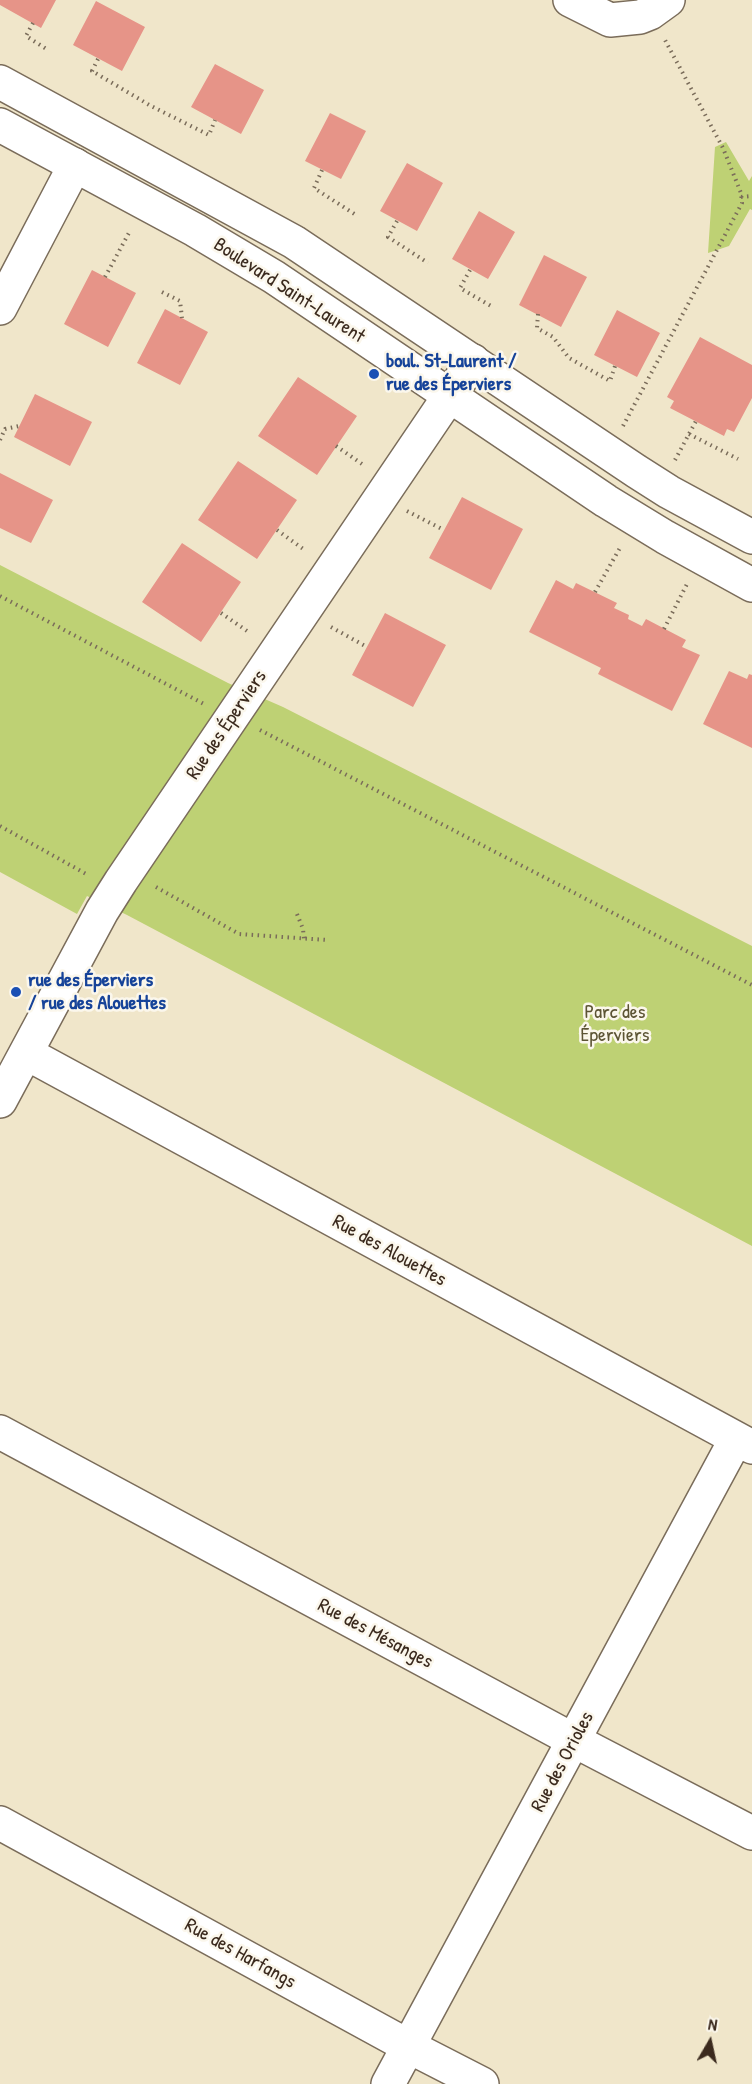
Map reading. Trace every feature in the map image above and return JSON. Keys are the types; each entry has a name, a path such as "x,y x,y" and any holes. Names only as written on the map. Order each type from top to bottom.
{"street":[{"path":"570,0 610,20 661,17"},
{"name":"Boulevard Saint-Laurent","path":"0,82 294,242 636,471 669,492 752,537"},
{"name":"Boulevard Saint-Laurent","path":"0,125 195,230 274,277 616,507 752,585"},
{"path":"0,308 75,165"},
{"name":"Rue des Éperviers","path":"0,1101 102,911 121,881 473,361"},
{"name":"Rue des Alouettes","path":"26,1053 744,1443"},
{"name":"Rue des Mésanges","path":"0,1432 575,1741 752,1833"},
{"name":"Rue des Orioles","path":"388,2084 575,1741 744,1443"},
{"name":"Rue des Harfangs","path":"0,1823 408,2046 482,2084"}],"path":[{"path":"620,433 742,203 723,148 661,17"},
{"path":"33,23 26,36 48,50"},
{"path":"98,58 92,71 151,105 208,135 215,120"},
{"path":"322,170 314,188 356,215"},
{"path":"741,197 752,196"},
{"path":"397,221 388,237 428,263"},
{"path":"105,277 134,224"},
{"path":"470,270 460,288 491,306"},
{"path":"162,292 180,301 182,318"},
{"path":"538,314 537,328 553,337 569,358 610,381 615,366"},
{"path":"671,466 696,421"},
{"path":"0,440 5,429 20,426"},
{"path":"689,434 738,459"},
{"path":"400,507 444,530"},
{"path":"595,592 624,541"},
{"path":"664,629 691,578"},
{"path":"0,596 207,705"},
{"path":"324,623 367,646"},
{"path":"253,726 752,985"},
{"path":"0,826 91,876"},
{"path":"147,882 239,934 327,940"},
{"path":"297,914 303,929 303,939"}],"green space":[{"path":"726,142 749,181 752,176 752,210 750,209 729,246 708,253 715,147"},
{"name":"Parc des Éperviers","path":"0,565 228,683 283,707 752,946 752,1246 127,915 87,896 77,914 0,872"}],"building":[{"path":"0,0 56,0 41,28 0,5"},
{"path":"96,1 145,27 122,71 73,45"},
{"path":"215,64 264,90 241,134 191,107"},
{"path":"330,113 366,131 341,179 305,161"},
{"path":"407,163 443,183 417,231 380,211"},
{"path":"479,211 515,232 488,279 452,259"},
{"path":"544,255 587,277 561,327 519,305"},
{"path":"92,270 136,293 108,347 64,324"},
{"path":"165,309 208,332 180,385 137,363"},
{"path":"617,310 660,333 637,377 594,355"},
{"path":"700,337 752,365 752,398 734,432 727,429 724,436 670,408 674,401 667,397"},
{"path":"298,377 357,416 317,475 258,436"},
{"path":"35,394 92,422 70,466 14,437"},
{"path":"238,461 297,500 257,559 198,520"},
{"path":"0,473 53,500 31,543 0,528"},
{"path":"462,497 523,529 491,590 429,558"},
{"path":"182,543 241,582 201,642 142,602"},
{"path":"556,580 573,589 576,583 617,603 614,608 629,615 628,619 642,626 646,619 686,640 682,647 700,655 672,711 598,674 601,668 529,632"},
{"path":"385,613 446,645 413,707 352,675"},
{"path":"729,671 747,679 749,674 752,675 752,748 703,724"}],"place":[{"name":"boul. St-Laurent / rue des Éperviers","path":"374,374"},
{"name":"rue des Éperviers / rue des Alouettes","path":"16,992"}]}
